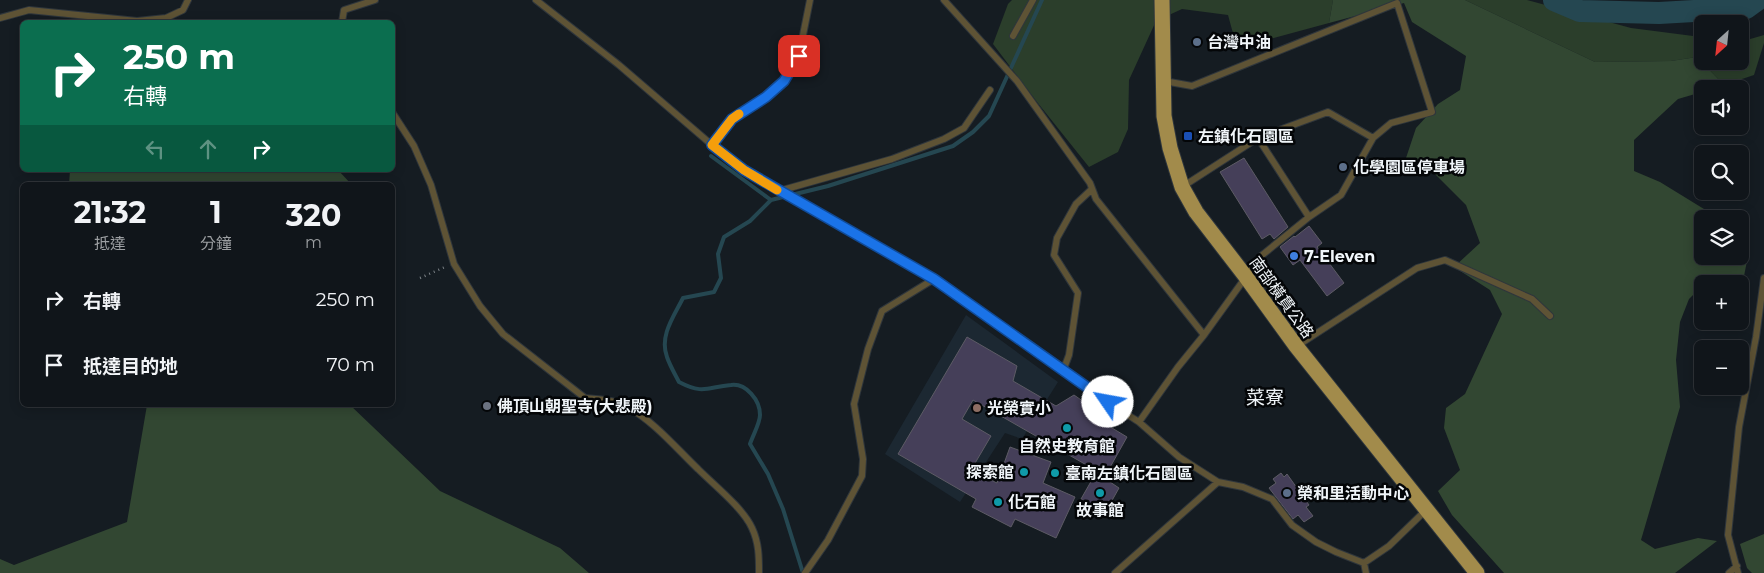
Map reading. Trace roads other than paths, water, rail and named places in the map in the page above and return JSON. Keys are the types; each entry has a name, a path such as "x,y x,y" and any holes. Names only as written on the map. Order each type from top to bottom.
{"main road":[{"name":"南部橫貫公路","path":"1162,0 1164,116 1170,148 1182,187 1196,212 1296,346 1477,573"}],"lane":[{"path":"166,20 183,10 188,0"},
{"path":"342,20 344,10 375,0"},
{"path":"536,0 619,65 744,170 934,279 1063,371 1139,422 1179,457 1218,482 1243,487 1272,499 1292,525 1316,542 1364,563"},
{"path":"712,145 732,119 766,97 784,81 799,56 810,0"},
{"path":"944,0 1017,82 1090,183 1096,199 1204,335"},
{"path":"1013,36 1032,0"},
{"path":"1139,422 1178,366 1204,335 1261,256 1309,217 1341,195 1373,138 1391,123 1432,112 1396,3 1192,86 1163,81"},
{"path":"0,18 29,10 127,20"},
{"path":"779,191 892,159 944,139 964,128 990,90"},
{"path":"1182,187 1258,138 1328,112 1373,138"},
{"path":"395,117 414,146 431,185 454,264 480,306 502,334 585,398 624,405 657,427 698,470 730,499 752,527 759,548 759,573"},
{"path":"1258,138 1309,217"},
{"path":"1063,371 1069,355 1078,293 1054,255 1057,238 1076,204 1092,190"},
{"path":"1296,346 1418,268 1445,260 1532,299 1550,316"},
{"path":"1729,573 1737,570 1728,535 1739,427 1756,338 1764,278"},
{"path":"805,573 828,540 862,476 863,459 854,404 868,348 882,311 934,279"},
{"path":"1115,573 1218,482"},
{"path":"1364,563 1389,546 1426,510"},
{"path":"1364,563 1366,573"}],"waterway":[{"path":"803,573 783,509 768,474 750,444 760,418 755,398 747,390 737,385 700,389 679,382 665,349 666,334 669,326 683,298 714,292 721,278 718,254 724,237 750,221 771,200 828,186 953,146 973,132 989,116 1042,0"},
{"path":"1554,0 1580,11 1659,13 1746,8 1757,0"},
{"path":"711,156 771,200"}],"place":[{"name":"台灣中油","path":"1197,42"},
{"name":"左鎮化石園區","path":"1188,136"},
{"name":"化學園區停車場","path":"1343,167"},
{"name":"7-Eleven","path":"1294,256"},
{"name":"佛頂山朝聖寺(大悲殿)","path":"487,406"},
{"name":"光榮實小","path":"977,408"},
{"name":"自然史教育館","path":"1067,428"},
{"name":"探索館","path":"1024,472"},
{"name":"臺南左鎮化石園區","path":"1055,473"},
{"name":"故事館","path":"1100,493"},
{"name":"榮和里活動中心","path":"1287,493"},
{"name":"化石館","path":"998,502"}],"district":[{"name":"菜寮","path":"1265,397"}]}
